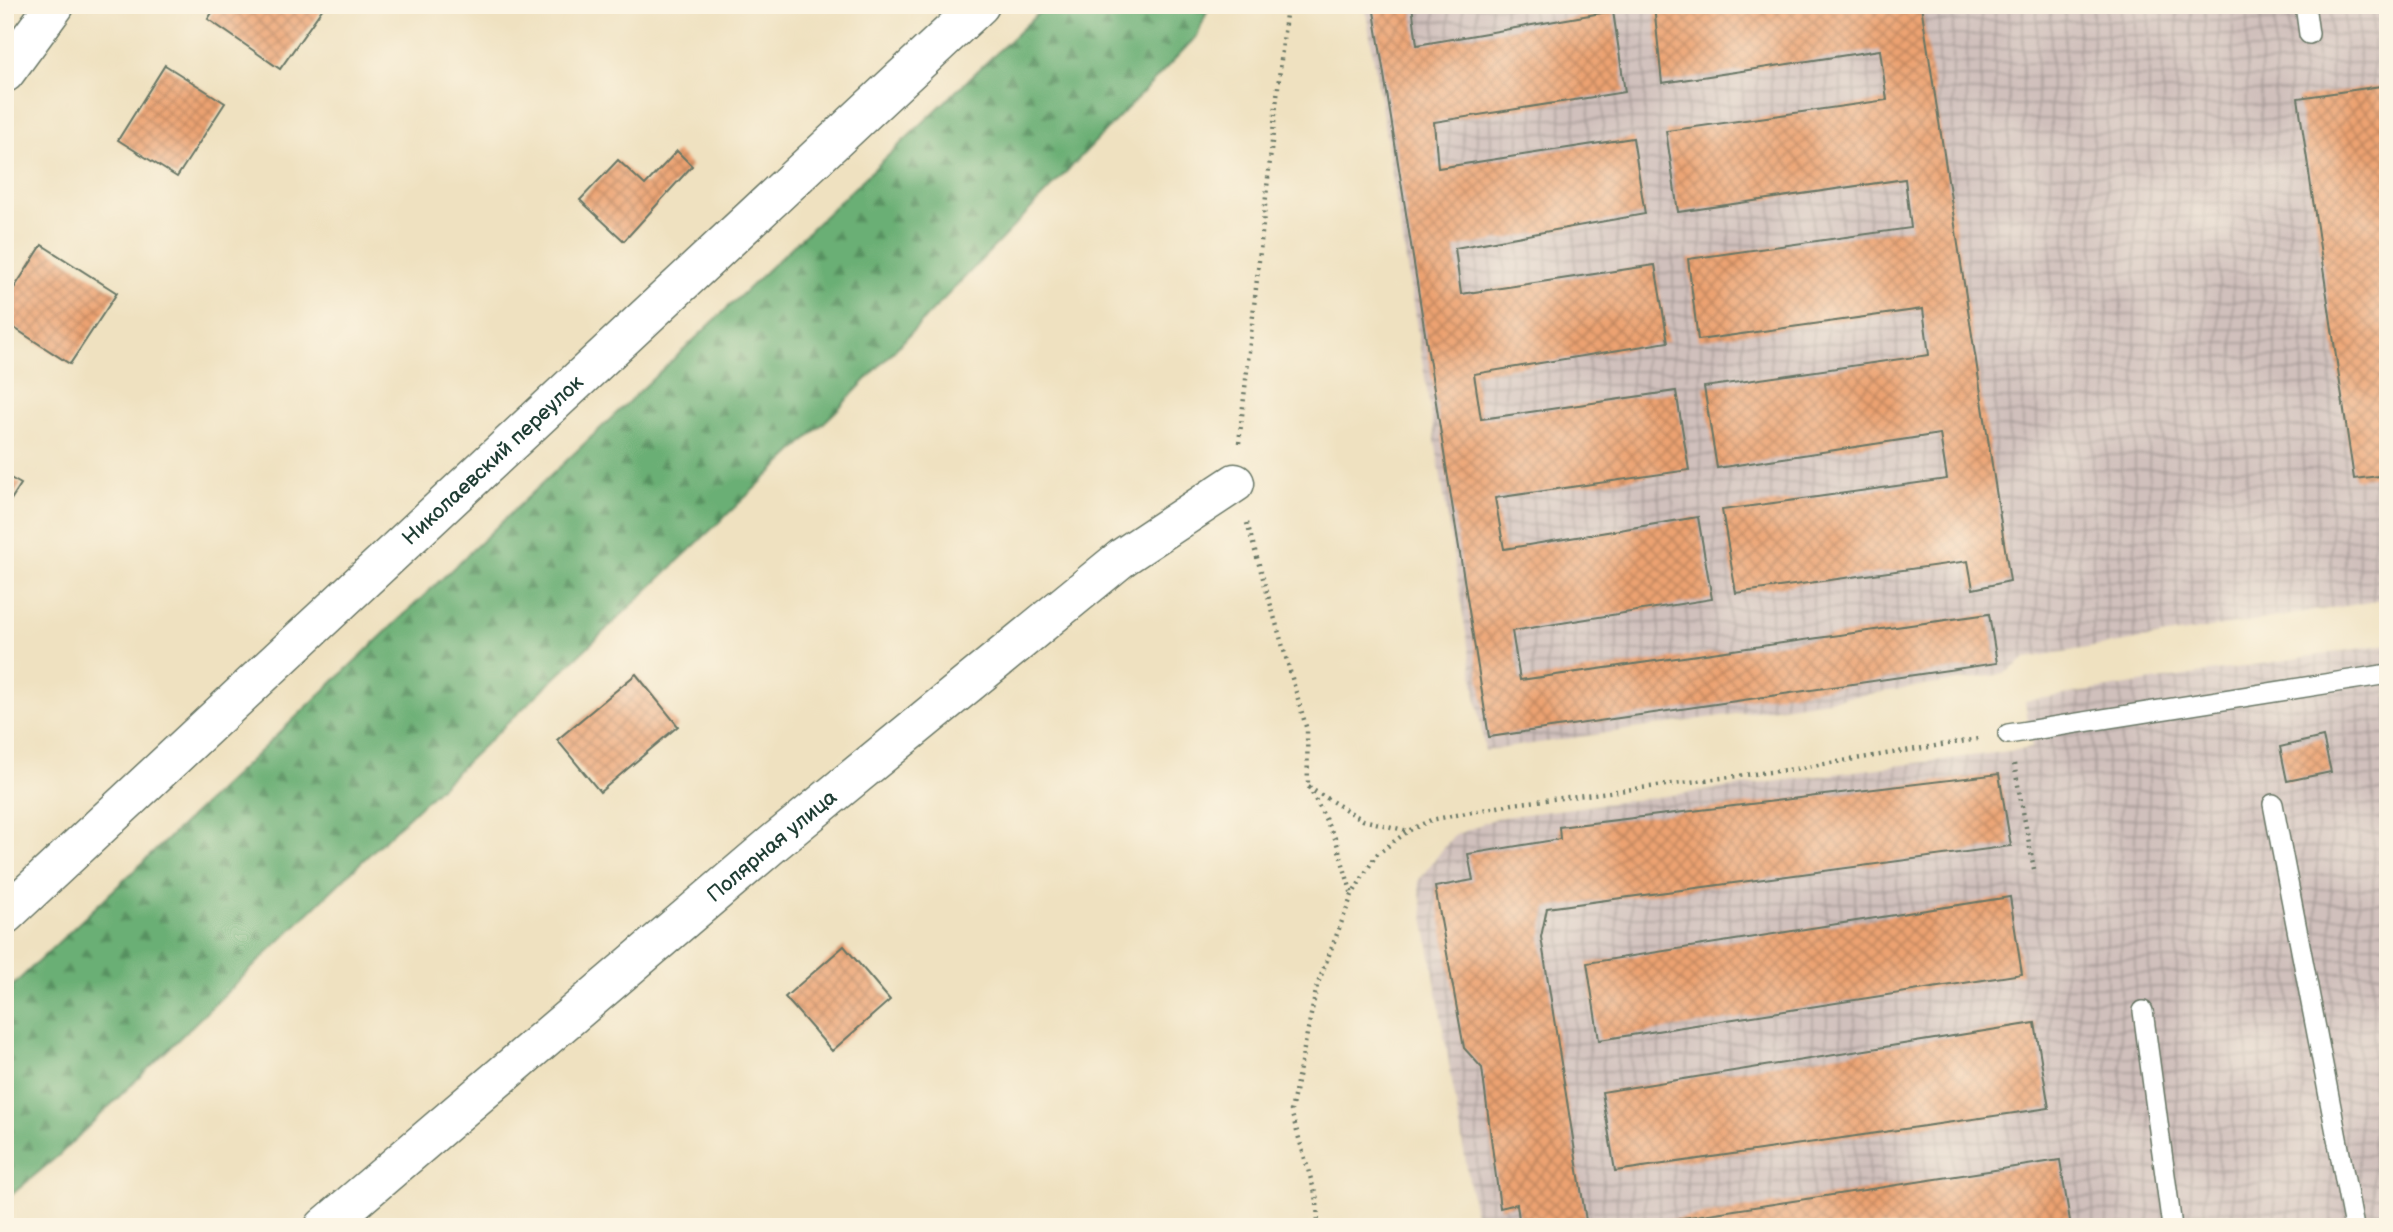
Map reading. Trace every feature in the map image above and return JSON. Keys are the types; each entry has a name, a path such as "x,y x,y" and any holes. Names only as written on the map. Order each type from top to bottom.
{"street":[{"path":"5,73 55,5"},
{"name":"Николаевский переулок","path":"5,915 980,5"},
{"name":"Полярная улица","path":"324,1227 775,842 1123,556 1235,483"}],"lane":[{"path":"2305,5 2309,34"},
{"path":"2008,734 2388,674"},
{"path":"2273,803 2354,1227"},
{"path":"2143,1011 2172,1227"}],"path":[{"path":"1287,5 1235,483 1307,730 1308,787 1336,840 1352,895"},
{"path":"1318,1227 1317,1200 1291,1111 1317,986 1352,895 1376,855 1408,831 1431,820 1513,804 1794,769 2008,734 2034,869"},
{"path":"1308,787 1363,820 1408,831"}],"shaded area":[{"path":"1365,5 2388,5 2388,599 2026,658 2004,674 1485,751"},
{"path":"2388,644 2388,1227 1477,1227 1418,881 1453,836 1496,818 2032,748 2025,701"}],"green space":[{"path":"1047,5 1210,5 1197,36 835,412 358,865 59,1155 5,1200 5,993"}],"building":[{"path":"217,5 325,5 280,69 208,19"},
{"path":"1373,5 1412,5 1417,45 1613,11 1625,92 1434,122 1438,168 1633,138 1645,214 1455,248 1461,294 1655,265 1668,342 1474,374 1481,419 1676,391 1689,470 1495,498 1504,549 1698,517 1712,599 1512,631 1520,680 1989,614 1997,663 1489,737"},
{"path":"1654,5 1921,5 2010,581 1973,589 1968,561 1736,593 1722,510 1947,479 1940,434 1717,468 1704,387 1929,355 1923,309 1698,340 1688,259 1911,228 1905,179 1678,212 1666,131 1887,100 1880,50 1662,83"},
{"path":"165,65 225,103 177,177 118,140"},
{"path":"2388,85 2388,424 2383,425 2388,475 2354,479 2298,98"},
{"path":"677,151 692,166 624,241 580,200 618,160 645,185"},
{"path":"42,245 117,293 70,364 5,322 5,302"},
{"path":"5,475 21,484 5,509"},
{"path":"636,674 678,726 600,792 557,740"},
{"path":"2323,737 2331,772 2287,781 2280,747"},
{"path":"1999,774 2011,846 1547,908 1541,937 1587,1227 1520,1227 1517,1204 1500,1208 1482,1068 1464,1048 1435,887 1473,880 1468,854 1560,839 1559,827"},
{"path":"2010,897 2022,974 1599,1040 1587,963"},
{"path":"844,946 890,1000 832,1051 785,997"},
{"path":"2035,1023 2049,1108 1615,1171 1602,1092"},
{"path":"2060,1160 2071,1227 1637,1227 1637,1225"}]}
